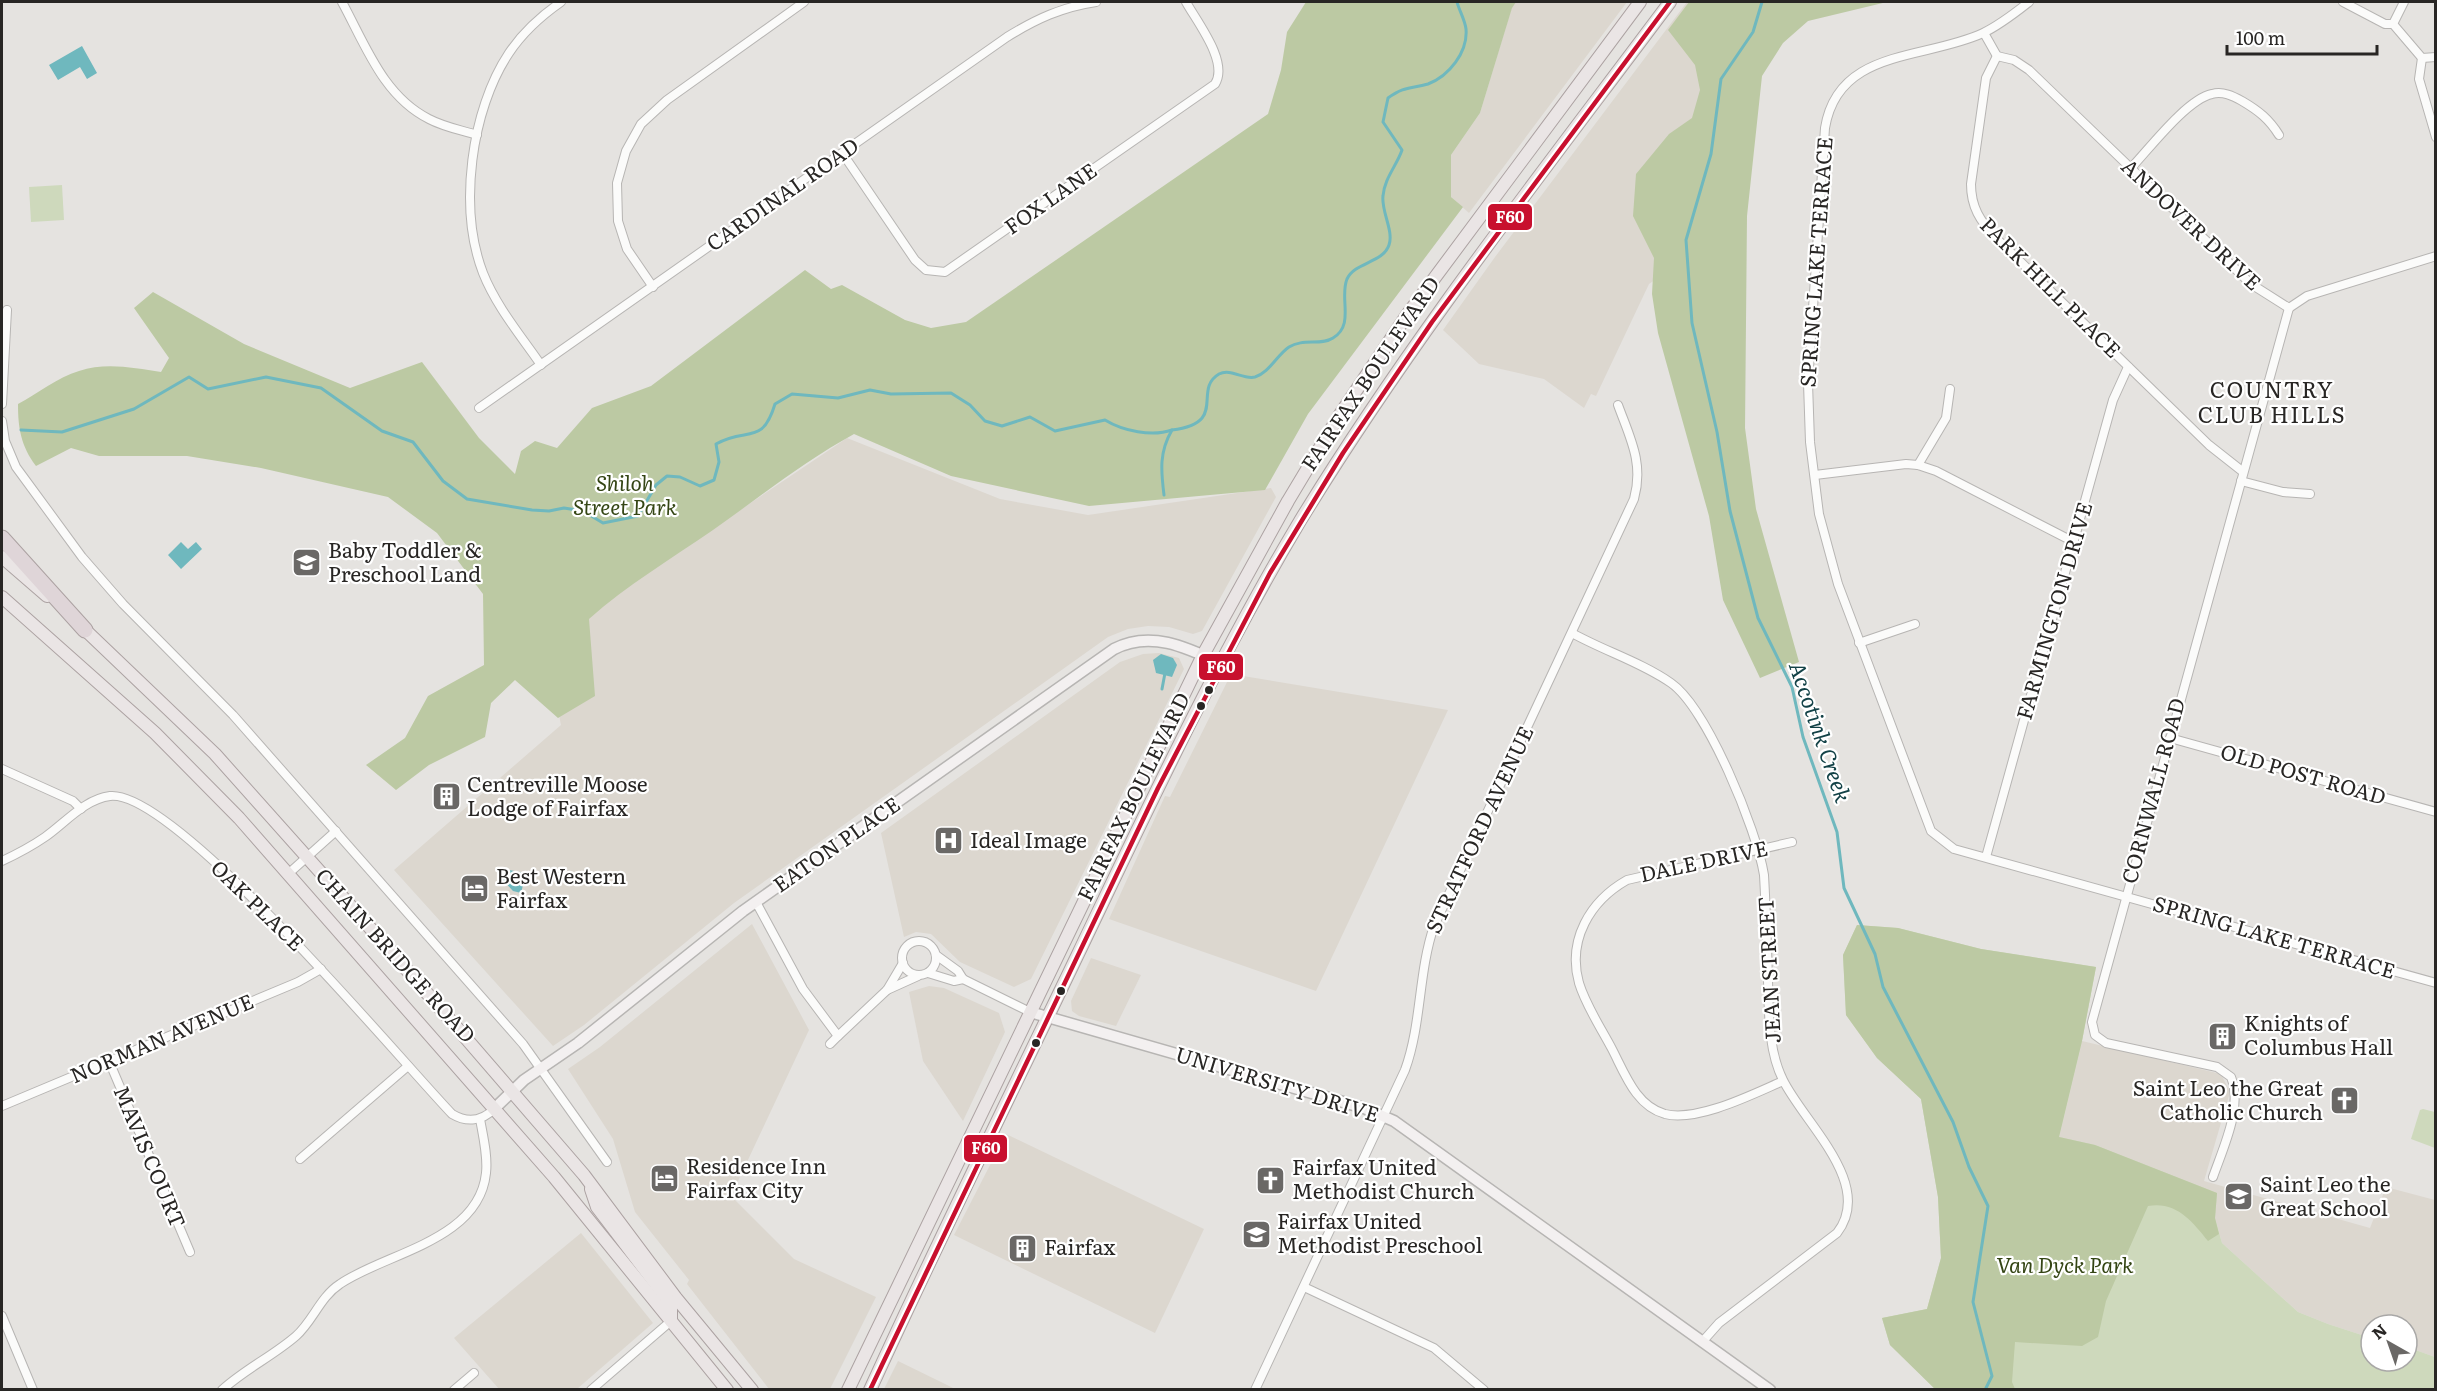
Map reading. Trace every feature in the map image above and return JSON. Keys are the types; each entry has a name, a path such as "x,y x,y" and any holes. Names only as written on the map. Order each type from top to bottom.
{"highway":[{"path":"2,538 86,630"}],"main road":[{"name":"FAIRFAX BOULEVARD","path":"848,1389 1203,655 1288,501 1390,340 1640,2"},
{"name":"FAIRFAX BOULEVARD","path":"870,1389 1220,663 1298,526 1395,374 1670,2"},
{"name":"CHAIN BRIDGE ROAD","path":"2,557 86,630 196,734 307,857 512,1089 587,1179 676,1298 752,1389"},
{"name":"CHAIN BRIDGE ROAD","path":"2,597 175,752 288,874 562,1186 727,1389"},
{"path":"587,1179 597,1207 667,1299 671,1307 671,1321"}],"street":[{"path":"342,2 379,71 398,97 430,120 477,135"},
{"path":"541,365 493,295 476,252 469,201 477,135 492,88 508,55 534,23 561,2"},
{"path":"652,286 627,249 618,221 616,191 626,151 641,124 662,104 804,2"},
{"name":"CARDINAL ROAD","path":"479,408 1029,23 1064,8 1096,2"},
{"name":"FOX LANE","path":"843,153 921,266 934,273 953,268 1215,84 1218,78 1219,62 1186,2"},
{"name":"SPRING LAKE TERRACE","path":"2029,2 1984,33 1864,69 1848,80 1830,106 1825,128 1808,372 1809,413 1820,520 1828,555 1859,643 1931,831 1954,849 2436,983"},
{"path":"2343,2 2385,24 2393,24 2422,58 2419,79 2436,137"},
{"path":"2393,24 2404,2"},
{"path":"1984,33 1997,56"},
{"name":"ANDOVER DRIVE","path":"1997,56 2014,60 2029,70 2251,284 2289,308"},
{"name":"PARK HILL PLACE","path":"1997,56 1986,78 1971,184 1973,207 1982,223 2209,445 2242,471"},
{"path":"2422,58 2436,57"},
{"path":"2131,168 2194,103 2210,94 2226,94 2258,110 2268,117 2279,135"},
{"path":"2289,308 2307,296 2436,256"},
{"name":"CORNWALL ROAD","path":"2213,1177 2229,1132 2234,1100 2231,1077 2217,1067 2106,1043 2093,1030 2092,1022 2242,471 2289,308"},
{"path":"2,404 7,310"},
{"name":"FARMINGTON DRIVE","path":"1986,857 2114,400 2128,367"},
{"path":"1918,465 1946,418 1950,388"},
{"name":"STRATFORD AVENUE","path":"1255,1389 1413,1048 1425,960 1434,926 1572,633 1637,488 1636,454 1618,405"},
{"name":"CHAIN BRIDGE ROAD","path":"2,421 5,441 16,467 82,557 123,604 233,715 523,1044 608,1162"},
{"path":"1815,475 1918,465 1936,471 2074,542"},
{"path":"2241,481 2283,492 2310,494"},
{"path":"1859,643 1915,624"},
{"name":"JEAN STREET","path":"1572,633 1670,682 1689,699 1742,802 1760,850 1764,875 1770,1032 1783,1081 1843,1174 1850,1195 1848,1214 1837,1233 1719,1323 1702,1341"},
{"name":"EATON PLACE","path":"480,1119 494,1109 512,1089 578,1043 756,902 1114,649 1128,643 1150,640 1178,645 1220,663"},
{"name":"OLD POST ROAD","path":"2170,738 2436,812"},
{"path":"2,769 73,801 81,810"},
{"name":"OAK PLACE","path":"2,861 37,843 101,798 120,796 154,815 235,881 321,969 452,1114 468,1120 480,1119"},
{"path":"288,874 336,831"},
{"name":"DALE DRIVE","path":"1783,1081 1698,1114 1675,1116 1655,1110 1640,1098 1628,1079 1583,994 1577,970 1577,946 1585,922 1597,903 1615,887 1640,875 1792,842"},
{"path":"756,902 803,989 838,1036"},
{"name":"UNIVERSITY DRIVE","path":"830,1044 887,990 903,963 906,948 915,942 930,946 936,955 958,971 963,979 1030,1012 1383,1116 1398,1123 1770,1389"},
{"path":"928,973 934,966 936,955"},
{"path":"903,963 909,972 918,975"},
{"name":"NORMAN AVENUE","path":"2,1106 298,982 321,969"},
{"name":"UNIVERSITY DRIVE","path":"887,990 918,975 928,973 954,981 963,979"},
{"name":"MAVIS COURT","path":"109,1061 190,1252"},
{"path":"300,1159 408,1066"},
{"path":"222,1389 295,1337 337,1286 362,1272 432,1241 466,1214 480,1195 486,1176 480,1119"},
{"path":"1304,1287 1434,1348 1484,1389"},
{"path":"2,1316 33,1389"},
{"path":"591,1389 671,1321"},
{"path":"454,1389 474,1373"}],"shaded area":[{"path":"1516,2 1627,2 1469,213 1451,197 1451,155 1480,113 1512,7"},
{"path":"1687,2 1742,41 1701,249 1649,284 1596,396 1591,394 1584,408 1544,379 1479,364 1443,330 1495,257"},
{"path":"847,438 1000,499 1088,515 1271,488 1276,497 1202,631 1193,634 1169,627 1148,626 1128,629 1108,637 734,903 584,1025 553,1046 394,870 561,725 544,642"},
{"path":"1159,653 1179,658 1184,669 1031,979 1014,987 960,962 931,934 916,932 904,937 881,833 1120,662 1143,654"},
{"path":"1231,674 1448,710 1316,991 1109,919 1165,796 1170,797"},
{"path":"752,924 809,1030 731,1196 794,1259 876,1297 830,1389 769,1389 687,1284 689,1280 635,1212 613,1139 568,1069 600,1047"},
{"path":"1091,958 1141,975 1116,1026 1079,1016 1072,1011 1071,1001"},
{"path":"929,986 944,988 999,1013 1005,1032 963,1121 923,1061 909,992"},
{"name":"Saint Leo the Great School","path":"2082,1041 2221,1074 2230,1092 2204,1181 2370,1228 2386,1187 2435,1200 2435,1357 2419,1351 2419,1313 2359,1313 2359,1334 2298,1312 2222,1243 2215,1218 2059,1137"},
{"path":"1006,1134 1204,1229 1155,1333 954,1235"},
{"path":"581,1233 653,1323 577,1389 499,1389 454,1338"},
{"path":"898,1361 941,1382 955,1389 884,1389"}],"green space":[{"name":"Shiloh Street Park","path":"1306,2 1516,2 1512,8 1480,113 1451,155 1451,197 1463,207 1308,414 1265,490 1089,506 951,476 854,434 799,468 634,584 589,619 595,696 558,718 515,680 491,703 485,737 429,765 396,790 366,765 405,738 428,696 484,665 483,594 437,533 388,497 261,468 187,456 99,456 71,448 36,466 24,444 18,404 63,377 99,367 161,372 169,358 134,308 153,292 244,344 350,388 422,362 479,438 515,474 521,451 535,441 557,448 592,408 651,386 805,270 831,289 842,285 905,320 931,328 966,322 1268,114 1281,70 1287,32"},
{"path":"1689,2 1887,2 1808,21 1783,43 1762,76 1747,216 1745,428 1756,509 1799,662 1760,678 1723,600 1709,516 1658,333 1652,294 1654,258 1633,216 1636,174 1669,134 1692,118 1700,90 1695,65 1668,30"},
{"path":"62,185 64,220 31,222 29,187"},
{"name":"Van Dyck Park","path":"1857,925 1898,928 1981,949 2096,967 2082,1041 2059,1137 2095,1145 2217,1193 2215,1218 2222,1243 2298,1312 2359,1334 2359,1373 2419,1373 2419,1351 2435,1357 2435,1389 1935,1389 1890,1345 1882,1318 1927,1309 1941,1258 1938,1197 1921,1099 1877,1058 1846,1015 1843,955"},
{"name":"Van Dyck Park","path":"1857,925 1898,928 1981,949 2096,967 2082,1041 2059,1137 2095,1145 2217,1193 2215,1218 2219,1234 2208,1241 2182,1214 2167,1207 2148,1206 2106,1301 2098,1337 2082,1346 2015,1342 2012,1382 2015,1389 1935,1389 1890,1345 1882,1318 1927,1309 1941,1258 1938,1197 1921,1099 1877,1058 1846,1015 1843,955"},
{"path":"2420,1110 2435,1112 2435,1148 2411,1139"}],"water":[{"path":"82,46 97,73 87,79 80,67 58,80 49,65"},
{"path":"181,542 188,549 196,542 202,549 181,569 168,555"},
{"path":"1161,654 1173,658 1177,665 1172,677 1156,673 1153,660"},
{"path":"509,870 520,872 525,877 521,893 513,891 501,878"}],"waterway":[{"path":"1164,495 1162,462 1168,438 1172,430 1200,421 1205,413 1208,389 1219,374 1228,372 1255,377 1265,372 1281,354 1294,344 1323,342 1340,333 1345,319 1347,279 1356,269 1381,256 1389,245 1390,234 1383,196 1386,184 1402,150 1383,122 1388,98 1403,90 1436,80 1456,62 1466,38 1466,29 1457,2"},
{"name":"Accotink Creek","path":"1762,2 1753,32 1721,79 1711,154 1686,240 1692,323 1717,432 1730,511 1758,618 1792,687 1803,737 1837,832 1844,888 1875,954 1883,987 1953,1122 1969,1167 1988,1206 1973,1302 1992,1376 1985,1390"},
{"path":"21,430 62,432 134,409 189,377 208,389 266,377 321,388 382,431 413,442 443,481 467,499 532,510 549,511 564,508 583,511 603,523 638,516 656,485 667,476 680,477 700,486 714,480 719,462 716,444 736,436 759,431 765,426 775,404 792,394 838,398 870,390 891,394 951,393 970,405 985,421 1002,426 1030,417 1055,431 1105,420 1138,432 1156,433 1172,430"},
{"path":"1162,689 1165,673"}],"transit line":[{"name":"F60","path":"870,1390 1158,788 1270,573 1343,453 1432,322 1670,2"}],"place":[{"name":"Baby Toddler & Preschool Land","path":"307,563"},
{"name":"Centreville Moose Lodge of Fairfax","path":"446,797"},
{"name":"Ideal Image","path":"949,841"},
{"name":"Best Western Fairfax","path":"475,889"},
{"name":"Knights of Columbus Hall","path":"2223,1036"},
{"name":"Saint Leo the Great Catholic Church","path":"2344,1101"},
{"name":"Residence Inn Fairfax City","path":"665,1179"},
{"name":"Fairfax United Methodist Church","path":"1271,1180"},
{"name":"Saint Leo the Great School","path":"2239,1197"},
{"name":"Fairfax United Methodist Preschool","path":"1256,1234"},
{"name":"Fairfax","path":"1023,1248"}],"district":[{"name":"COUNTRY CLUB HILLS","path":"2272,402"}]}
